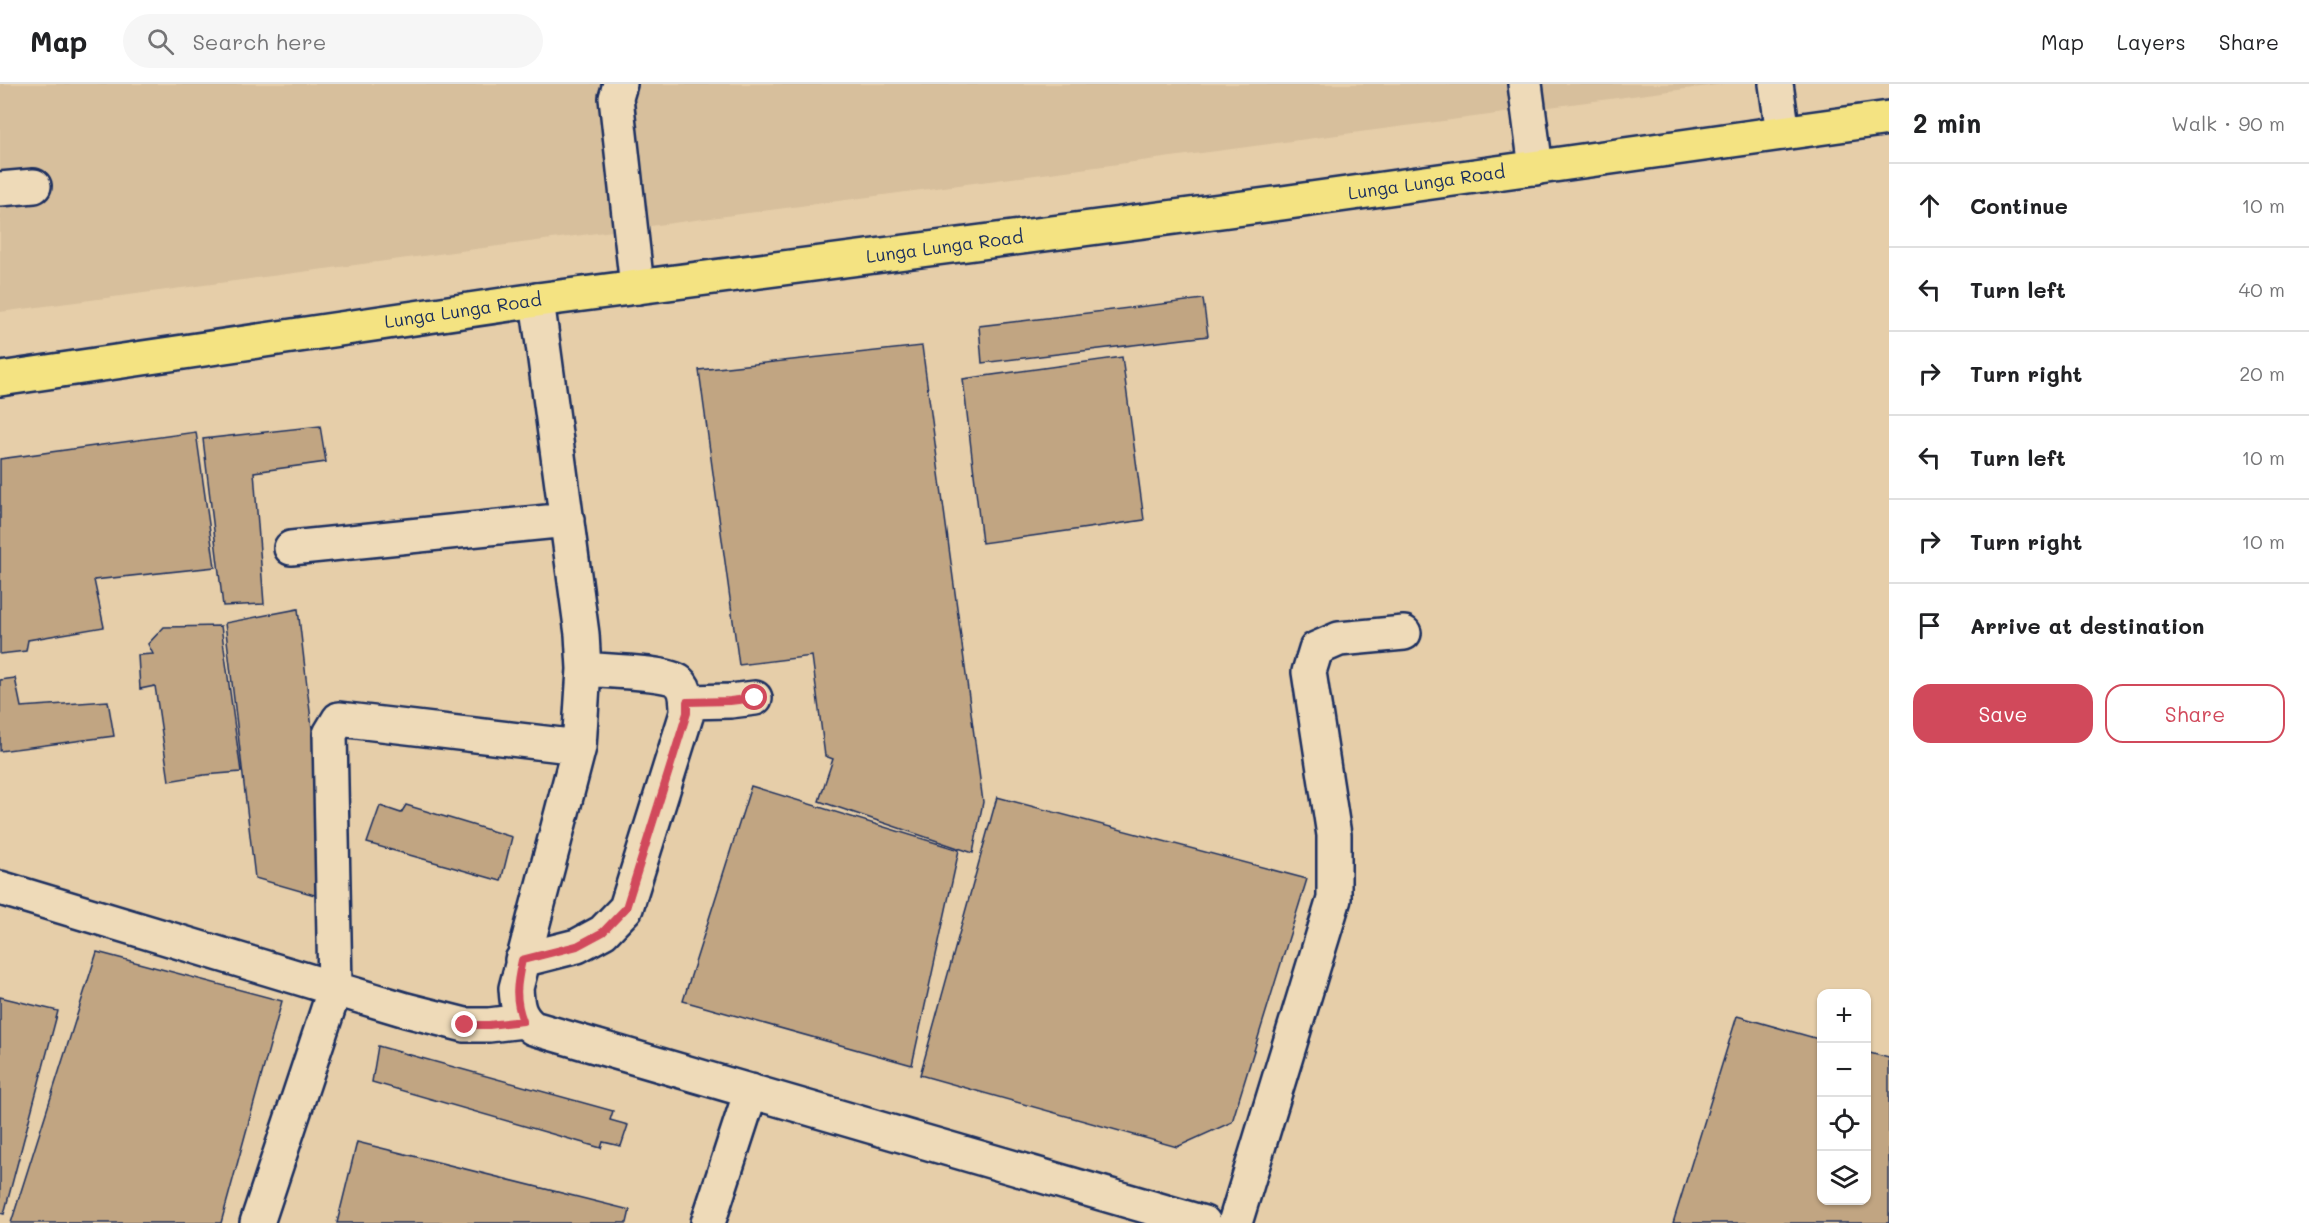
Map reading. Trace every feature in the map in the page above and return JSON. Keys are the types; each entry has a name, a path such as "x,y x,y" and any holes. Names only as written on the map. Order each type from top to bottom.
{"main road":[{"name":"Lunga Lunga Road","path":"0,380 537,300 1282,203 1889,118"}],"street":[{"path":"620,84 616,98 637,288"},
{"path":"1525,84 1536,168"},
{"path":"1776,84 1783,133"},
{"path":"0,189 34,186"},
{"path":"537,300 582,634 584,669 579,747 516,988 517,1005 523,1021 532,1028 1204,1223"},
{"path":"291,548 567,520"},
{"path":"1235,1223 1334,899 1334,835 1309,672 1316,649 1339,639 1404,633"},
{"path":"522,960 577,946 603,932 626,908 687,713 687,702 679,682 667,676 584,669"},
{"path":"687,702 755,698"},
{"path":"257,1223 334,988 330,734 339,718 579,747"},
{"path":"0,888 406,1010 465,1025 523,1021"},
{"path":"708,1223 751,1091"}],"shaded area":[{"path":"0,84 1723,84 0,312"}],"building":[{"path":"1203,299 1208,336 982,363 979,326"},
{"path":"922,346 983,802 973,853 819,801 833,759 825,756 812,656 739,665 699,370"},
{"path":"1122,357 1144,520 982,543 963,379"},
{"path":"320,426 326,462 254,472 264,604 223,606 203,439"},
{"path":"196,432 215,567 94,580 104,627 28,640 26,651 0,654 0,459"},
{"path":"298,609 332,900 255,878 225,623"},
{"path":"221,626 241,772 169,781 155,686 140,689 138,655 153,654 148,644 164,627"},
{"path":"15,678 21,707 108,701 114,736 0,751 0,680"},
{"path":"751,786 959,850 912,1065 683,1001"},
{"path":"997,797 1307,879 1232,1122 1177,1147 920,1075"},
{"path":"406,805 512,837 501,881 367,843 380,806 401,813"},
{"path":"97,952 282,1001 221,1223 11,1223"},
{"path":"0,997 58,1011 4,1214 0,1213"},
{"path":"1737,1016 1817,1039 1817,1205 1871,1205 1871,1053 1889,1058 1889,1223 1673,1223"},
{"path":"378,1046 613,1111 610,1120 628,1125 621,1146 603,1142 601,1148 372,1082"},
{"path":"357,1142 630,1210 627,1223 337,1223"}],"route":[{"path":"465,1025 523,1021 517,1005 516,988 522,960 577,946 603,932 626,908 687,713 687,702 755,698"}]}
